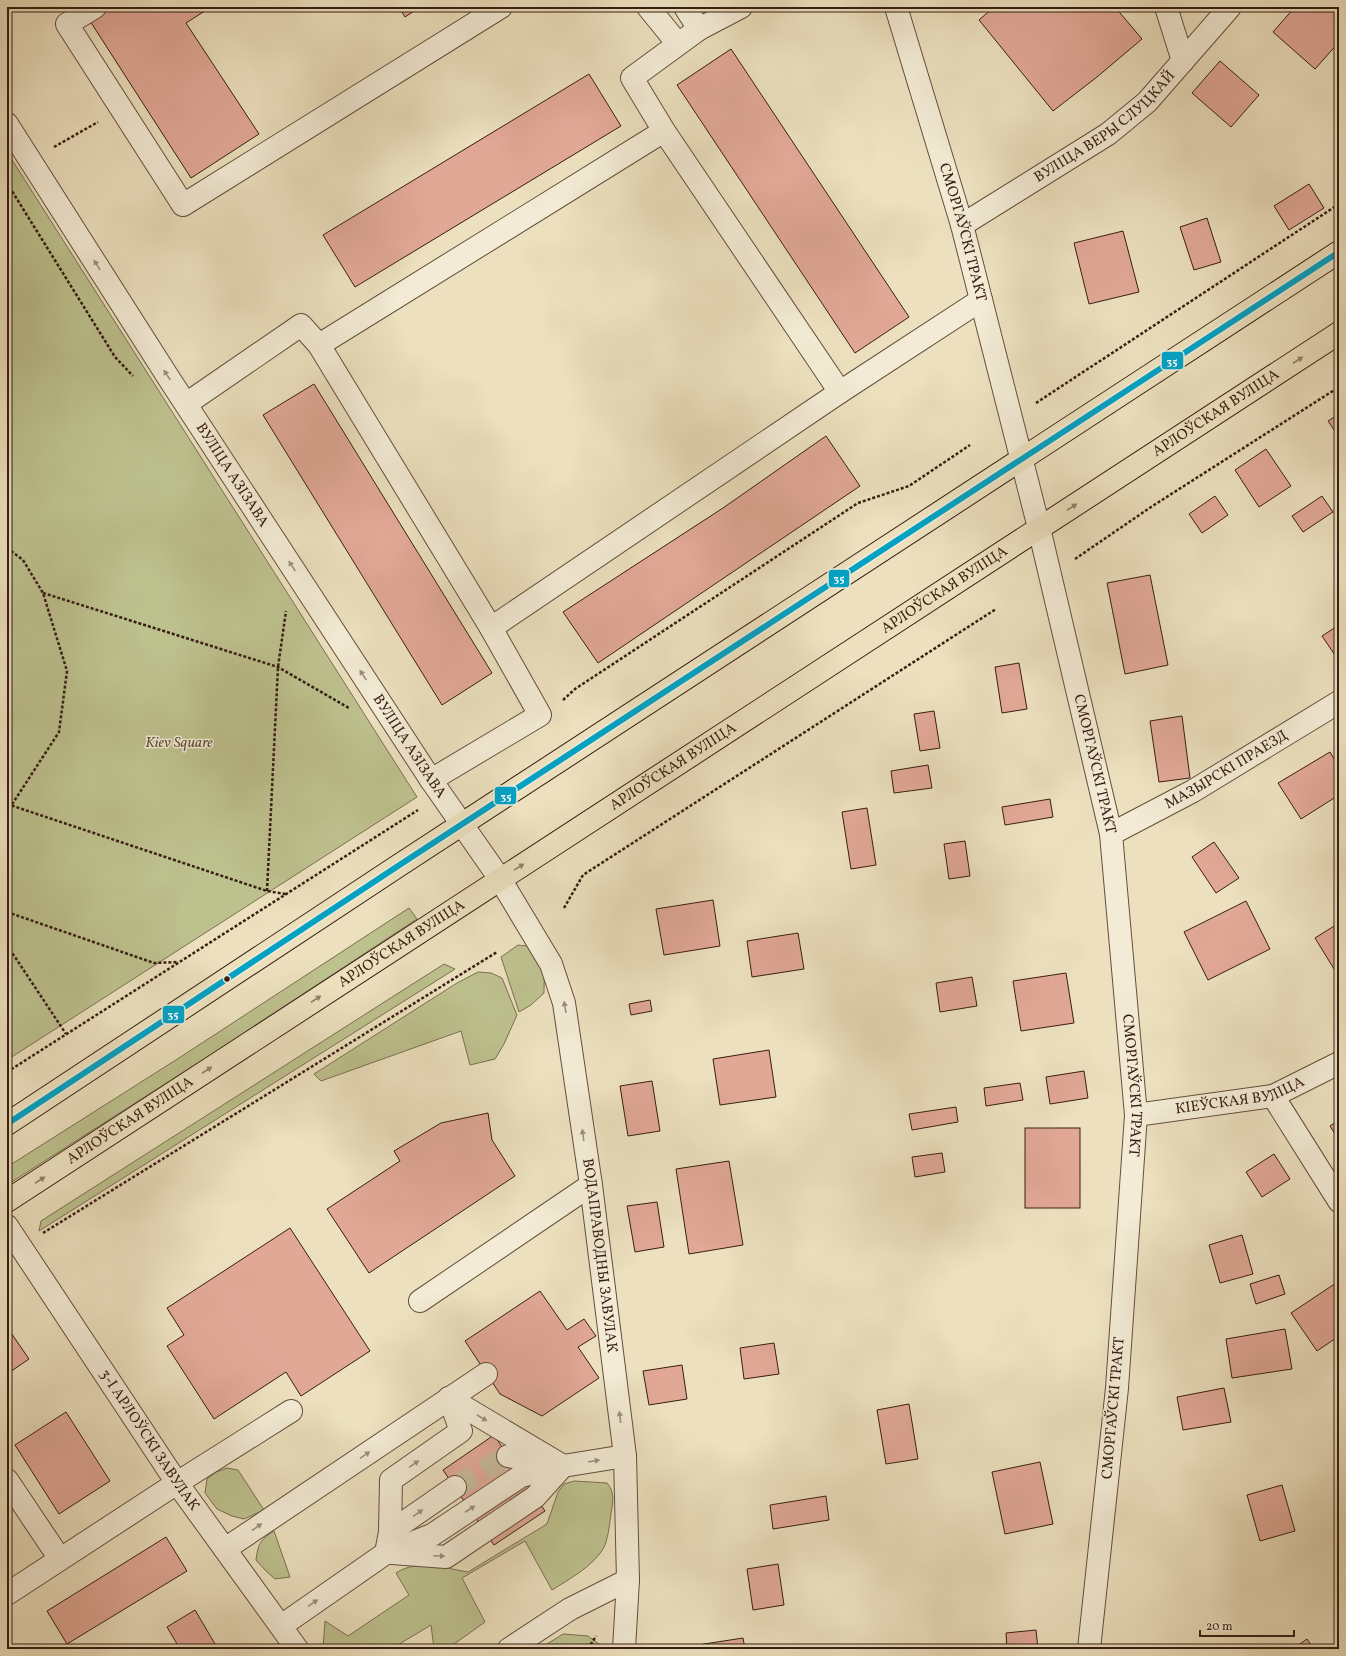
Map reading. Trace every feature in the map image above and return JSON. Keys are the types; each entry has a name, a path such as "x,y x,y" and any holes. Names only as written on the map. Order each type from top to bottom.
{"main road":[{"path":"7,1124 462,824 1339,252"},
{"name":"АРЛОЎСКАЯ ВУЛІЦА","path":"7,1201 1339,333"}],"street":[{"path":"95,7 73,13 67,24 184,205 492,9"},
{"path":"648,7 678,44"},
{"path":"685,7 699,29"},
{"path":"741,7 699,29 632,78 664,131 840,392"},
{"name":"СМОРГАЎСКІ ТРАКТ","path":"896,7 962,225 1039,528 1111,834 1136,1115 1117,1388 1089,1649"},
{"path":"1166,7 1183,60"},
{"name":"ВУЛІЦА ВЕРЫ СЛУЦКАЙ","path":"962,225 1108,134 1147,102 1230,7"},
{"name":"ВУЛІЦА АЗІЗАВА","path":"7,124 186,404 431,780 500,879"},
{"path":"319,345 664,131"},
{"path":"491,628 840,392 981,300"},
{"path":"186,404 301,325 319,345 491,628 540,715 431,780"},
{"name":"МАЗЫРСКІ ПРАЕЗД","path":"1111,834 1193,790 1339,702"},
{"name":"ВОДАПРАВОДНЫ ЗАВУЛАК","path":"500,879 551,964 564,1003 591,1185 625,1456 628,1580 624,1649"},
{"name":"КІЕЎСКАЯ ВУЛІЦА","path":"1136,1115 1273,1096 1339,1063"},
{"path":"1273,1096 1339,1201"},
{"path":"420,1301 591,1185"},
{"name":"3-І АРЛОЎСКІ ЗАВУЛАК","path":"7,1226 177,1482 297,1649"},
{"path":"225,1549 486,1374"},
{"path":"449,1398 564,1466"},
{"path":"388,1543 390,1480 461,1431 449,1398"},
{"path":"7,1594 177,1482 291,1411"},
{"path":"508,1456 564,1466 625,1456"},
{"path":"388,1543 446,1557 535,1496 564,1466"},
{"path":"7,1480 60,1559"},
{"path":"281,1626 388,1543 455,1487"},
{"path":"509,1649 570,1609 628,1580"}],"path":[{"path":"53,147 121,108"},
{"path":"1030,406 1339,204"},
{"path":"1070,562 1150,507 1339,387"},
{"path":"558,705 575,689 858,503 909,486 970,445"},
{"path":"7,548 23,560 43,593 67,671 59,732 11,806 7,808"},
{"path":"43,593 278,667 353,710"},
{"path":"267,891 278,667 286,609"},
{"path":"564,908 583,875 996,609"},
{"path":"7,804 267,891 286,894"},
{"path":"7,1072 421,808"},
{"path":"7,912 154,962 180,962"},
{"path":"7,945 66,1034"},
{"path":"21,1246 497,952"}],"green space":[{"name":"Kiev Square","path":"7,152 417,797 7,1060"},
{"path":"409,908 417,919 218,1050 7,1185 7,1167 179,1058"},
{"path":"518,945 529,946 539,955 542,961 544,980 544,993 531,1005 519,1012 501,957"},
{"path":"444,964 455,969 39,1231 41,1221"},
{"path":"478,972 491,973 502,978 517,1015 504,1044 495,1059 470,1065 461,1031 321,1081 314,1074 457,983"},
{"path":"227,1468 238,1470 264,1510 244,1519 232,1516 217,1509 205,1493 207,1479 216,1472"},
{"path":"574,1481 607,1483 610,1486 613,1501 606,1541 603,1549 587,1567 573,1577 552,1590 525,1541 462,1578 485,1622 447,1649 434,1649 431,1625 391,1649 323,1649 325,1621 348,1636 409,1595 396,1573 413,1566 422,1565 468,1572 547,1524 558,1492 564,1484"},
{"path":"274,1531 290,1577 275,1579 256,1560 260,1543"},
{"path":"563,1634 588,1636 606,1649 539,1649"}],"building":[{"path":"111,7 211,7 186,23 259,134 191,178 90,21"},
{"path":"399,7 420,7 405,17"},
{"path":"994,7 1115,7 1142,39 1097,77 1053,111 979,20"},
{"path":"1295,7 1339,7 1339,42 1315,69 1273,32"},
{"path":"731,49 909,317 855,353 677,85"},
{"path":"1220,61 1259,95 1231,127 1192,93"},
{"path":"589,74 621,126 355,287 323,235"},
{"path":"1309,184 1324,208 1289,230 1274,206"},
{"path":"1207,218 1221,262 1194,270 1180,227"},
{"path":"1123,231 1139,292 1089,304 1074,243"},
{"path":"314,384 492,673 442,705 263,415"},
{"path":"1339,414 1339,437 1328,421"},
{"path":"826,436 860,486 598,663 563,612 723,508"},
{"path":"1266,449 1291,486 1259,507 1235,470"},
{"path":"1215,496 1228,515 1202,533 1189,514"},
{"path":"1322,496 1333,512 1303,532 1292,516"},
{"path":"1150,575 1168,665 1125,674 1107,583"},
{"path":"1339,625 1339,661 1322,636"},
{"path":"1019,663 1027,709 1002,713 995,667"},
{"path":"934,711 940,748 920,751 914,714"},
{"path":"1182,716 1190,778 1159,782 1150,721"},
{"path":"1330,752 1339,767 1339,795 1301,819 1278,783"},
{"path":"928,765 932,788 894,793 891,771"},
{"path":"1050,799 1053,817 1005,825 1002,807"},
{"path":"867,808 876,865 851,869 842,812"},
{"path":"965,841 970,876 949,879 944,844"},
{"path":"1214,842 1239,878 1216,893 1192,857"},
{"path":"713,900 720,946 664,955 656,909"},
{"path":"1246,901 1270,949 1208,980 1184,932"},
{"path":"1339,923 1339,977 1315,938"},
{"path":"798,933 804,969 752,977 747,941"},
{"path":"1066,973 1074,1023 1021,1031 1013,981"},
{"path":"972,977 977,1006 940,1012 936,983"},
{"path":"650,1000 652,1011 631,1015 629,1004"},
{"path":"769,1050 776,1097 720,1105 713,1059"},
{"path":"1084,1071 1088,1098 1050,1104 1046,1077"},
{"path":"652,1081 660,1131 628,1136 620,1086"},
{"path":"1020,1083 1023,1100 986,1106 984,1088"},
{"path":"956,1107 958,1122 912,1130 909,1114"},
{"path":"488,1113 492,1140 515,1176 369,1273 327,1209 400,1161 394,1151 441,1123"},
{"path":"1339,1120 1339,1140 1330,1126"},
{"path":"1025,1128 1080,1128 1080,1208 1025,1208"},
{"path":"942,1153 945,1172 915,1177 912,1157"},
{"path":"1274,1154 1290,1179 1262,1197 1246,1172"},
{"path":"729,1161 743,1245 689,1254 676,1169"},
{"path":"657,1202 664,1247 635,1252 627,1206"},
{"path":"290,1228 370,1351 301,1396 286,1372 214,1419 167,1346 184,1335 167,1308"},
{"path":"1242,1235 1253,1274 1220,1283 1209,1245"},
{"path":"1279,1275 1285,1294 1256,1304 1250,1284"},
{"path":"1339,1281 1339,1336 1317,1351 1291,1313"},
{"path":"540,1291 567,1330 584,1319 596,1336 578,1347 599,1378 542,1416 500,1394 465,1341"},
{"path":"7,1327 29,1359 7,1374"},
{"path":"1285,1329 1292,1369 1232,1378 1226,1339"},
{"path":"774,1343 779,1374 744,1379 740,1348"},
{"path":"682,1365 687,1399 649,1405 643,1371"},
{"path":"1224,1388 1231,1422 1183,1430 1177,1397"},
{"path":"909,1404 918,1459 886,1464 877,1410"},
{"path":"66,1412 110,1481 59,1514 15,1445"},
{"path":"494,1435 545,1511 494,1545 443,1470"},
{"path":"1040,1462 1053,1524 1005,1534 992,1472"},
{"path":"1282,1485 1295,1531 1260,1541 1247,1495"},
{"path":"826,1496 829,1520 773,1529 770,1505"},
{"path":"166,1537 187,1571 67,1644 47,1611"},
{"path":"778,1564 784,1605 753,1610 747,1569"},
{"path":"195,1610 218,1649 180,1649 167,1627"},
{"path":"1036,1630 1038,1649 1007,1649 1006,1633"},
{"path":"743,1638 745,1649 672,1649"},
{"path":"1307,1639 1314,1649 1293,1649"}],"tunnel":[{"path":"455,1487 508,1456"}],"transit line":[{"name":"35","path":"7,1124 401,864 1339,252"}]}
